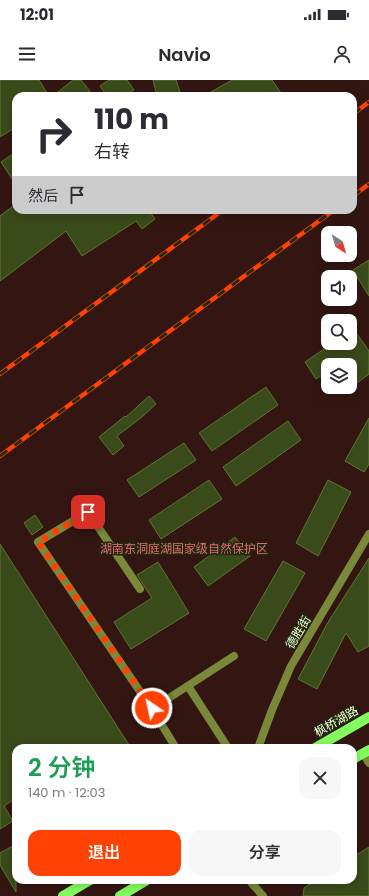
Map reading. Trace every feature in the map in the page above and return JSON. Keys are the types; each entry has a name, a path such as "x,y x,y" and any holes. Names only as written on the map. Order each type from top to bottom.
{"main road":[{"name":"枫桥湖路","path":"323,744 369,717"},
{"path":"357,757 366,752"},
{"path":"64,896 84,884"},
{"path":"120,896 140,884"}],"street":[{"path":"140,589 88,512 38,542 152,708 174,744"},
{"name":"德胜街","path":"259,744 291,666 369,534"},
{"path":"152,708 234,656"},
{"path":"188,686 225,744"},
{"path":"366,752 369,763"},
{"path":"252,884 263,896"}],"green space":[{"name":"湖南东洞庭湖国家级自然保护区","path":"0,80 369,80 369,896 0,896"}],"building":[{"path":"0,80 39,80 46,92 12,92 12,130 0,137"},
{"path":"73,80 81,80 90,91 89,92 58,92"},
{"path":"109,80 127,80 134,90 131,92 104,92 100,86"},
{"path":"153,80 176,80 180,92 156,92"},
{"path":"232,80 272,80 280,92 211,92"},
{"path":"12,155 12,179 1,162"},
{"path":"12,207 12,214 151,214 155,219 142,229 136,221 82,256 66,231 0,281 0,216"},
{"path":"369,260 369,296 357,276 357,270 353,270"},
{"path":"357,334 369,351 369,374 357,383 357,358 321,358 321,376 316,379 305,362 323,350 357,350"},
{"path":"266,387 278,405 212,451 199,433"},
{"path":"149,396 156,404 117,436 124,446 113,455 99,437 125,416 126,417"},
{"path":"369,418 369,464 364,472 345,461"},
{"path":"288,421 301,440 236,486 223,467"},
{"path":"184,443 196,460 139,497 127,480"},
{"path":"209,480 222,499 161,539 149,520"},
{"path":"328,480 351,492 318,556 296,543"},
{"path":"35,515 43,527 32,535 24,523"},
{"path":"235,537 250,556 208,586 194,567"},
{"path":"0,544 128,744 12,744 12,801 4,806 12,822 0,829"},
{"path":"369,558 369,646 358,652 346,633 317,689 298,679 327,624"},
{"path":"283,561 305,573 266,641 244,629"},
{"path":"158,562 189,613 131,649 114,622 152,598 137,575"},
{"path":"12,846 12,884 16,884 16,892 0,865 0,853"},
{"path":"369,847 369,896 303,896 304,888 310,884 357,884 357,854"}],"railway":[{"path":"357,111 369,102"},
{"path":"357,193 369,184"},
{"path":"0,374 218,214"},
{"path":"0,456 329,214"}],"route":[{"path":"88,512 38,542 152,708"}]}
